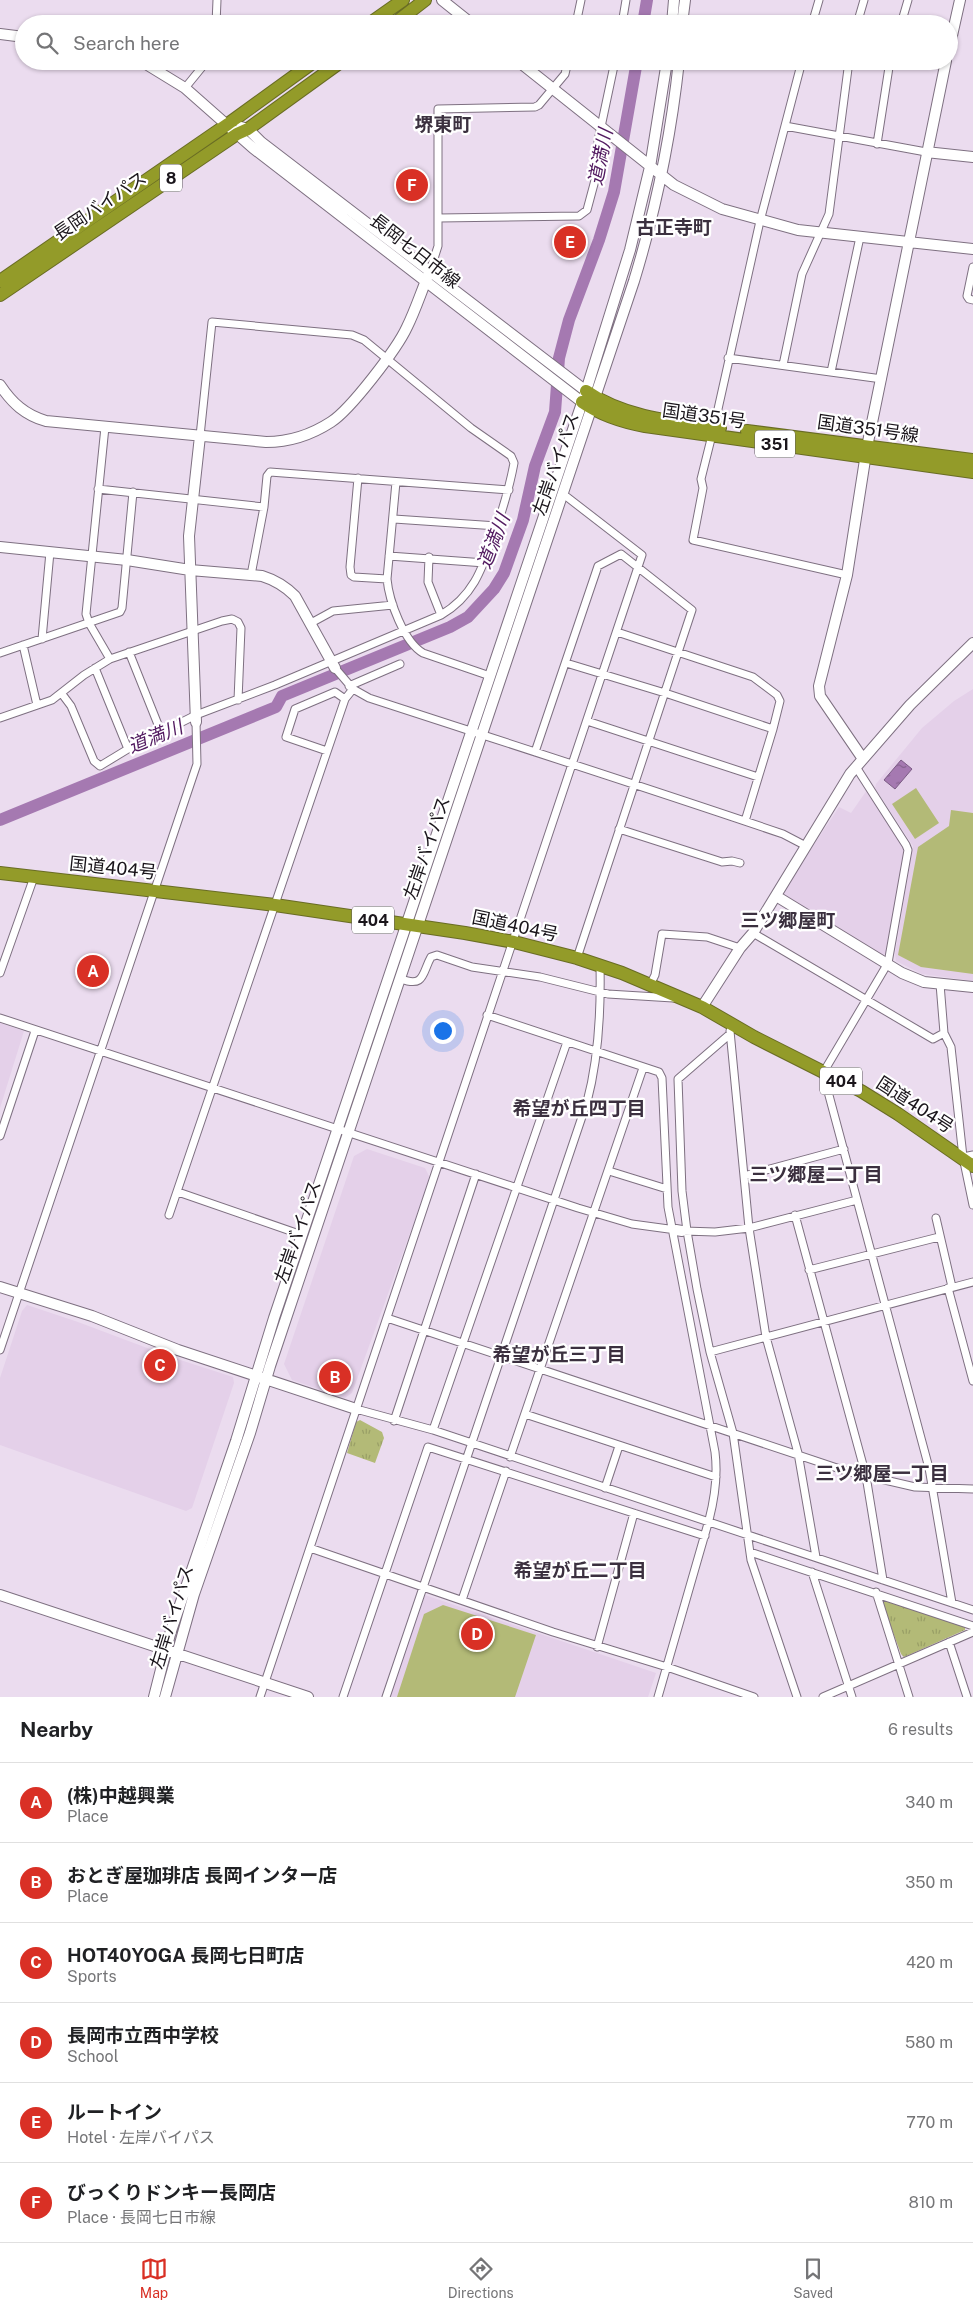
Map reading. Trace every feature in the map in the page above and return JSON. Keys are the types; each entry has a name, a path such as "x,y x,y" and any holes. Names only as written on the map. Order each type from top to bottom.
{"highway":[{"path":"382,15 403,0"},
{"path":"406,15 425,0"},
{"name":"長岡バイパス","path":"0,281 228,124 303,70"},
{"name":"長岡バイパス","path":"0,295 329,70"},
{"name":"国道351号","path":"589,400 632,424 713,431 866,452 973,472"},
{"name":"国道351号線","path":"866,452 973,460"},
{"name":"国道404号","path":"0,872 275,905 514,942 577,958 650,985 702,1007 730,1029 861,1091 968,1156 973,1166"}],"street":[{"path":"217,15 218,0"},
{"path":"442,0 461,15"},
{"path":"578,15 581,0"},
{"path":"624,15 626,0"},
{"path":"674,0 675,15"},
{"path":"676,15 678,0"},
{"path":"678,15 684,0"},
{"path":"815,15 819,0"},
{"path":"860,15 864,0"},
{"path":"904,15 908,0"},
{"path":"957,15 960,0"},
{"path":"0,34 15,35"},
{"name":"長岡七日市線","path":"156,70 185,88 228,124 261,142 428,276 544,373 567,391 589,400"},
{"path":"185,88 200,70"},
{"path":"529,70 650,167 704,201 783,227 973,249"},
{"path":"1,389 15,404 32,417 46,421 200,436 278,442 311,432 338,417 387,359 407,328 438,246 438,109 535,107 539,105 565,74 566,70"},
{"path":"439,218 579,216 587,210 595,177 598,146 614,70"},
{"name":"左岸バイパス","path":"165,1697 171,1652 256,1376 302,1235 482,736 589,400 630,250 650,167 666,70"},
{"name":"左岸バイパス","path":"154,1697 194,1594 401,979 412,926 490,676 644,248 662,175 675,100 677,70"},
{"path":"800,70 760,221 728,358 702,480 703,488 693,540 847,575"},
{"path":"783,365 799,284 829,214 834,191 838,137 848,70"},
{"path":"877,144 889,70"},
{"path":"944,70 866,452 847,575 819,686 820,696 908,850 888,963 823,1073 934,1488 952,1603"},
{"path":"785,126 877,144 973,157"},
{"path":"831,372 860,237"},
{"path":"973,267 967,296 968,299 973,300"},
{"name":"長岡七日市線","path":"428,276 569,379 589,400"},
{"path":"0,1350 155,890 167,848 197,764 198,744 196,718 192,630 189,536 212,322 352,335 364,340 471,428 514,459 509,490 478,579 465,597 442,615 333,664 238,700 196,718 161,732 100,766 97,765 71,706 62,694"},
{"path":"728,358 882,379"},
{"path":"105,427 86,614 89,623 110,659"},
{"path":"251,575 264,507 267,476 270,472 509,490"},
{"path":"358,478 350,572 354,577 387,579"},
{"path":"396,482 387,579 394,605 405,632 415,648 423,653 490,676"},
{"path":"98,489 264,507"},
{"path":"0,653 120,612 122,608 133,492"},
{"path":"260,1697 642,555 567,496"},
{"path":"394,519 497,526"},
{"path":"0,548 127,560 190,570 251,575 272,579 285,586 295,596 333,664 350,686 369,698 745,821 783,834 806,846"},
{"path":"42,638 50,552"},
{"path":"535,752 598,566 621,554 692,610 577,958"},
{"path":"389,556 485,563"},
{"path":"429,558 428,582 442,615"},
{"path":"311,623 334,611 394,605"},
{"path":"0,718 44,704 62,694 95,668 110,659 222,620 232,619 238,622 240,628 238,700"},
{"path":"617,632 754,676 777,695 780,701 773,730 745,821"},
{"path":"702,1007 776,896 836,794 859,763 910,705 973,642"},
{"path":"23,645 37,705"},
{"path":"129,652 161,732"},
{"path":"566,663 665,693 773,730"},
{"path":"169,1215 214,1089 326,751 350,686 400,664"},
{"path":"95,668 128,749"},
{"path":"326,751 286,738 295,709 335,692 345,699"},
{"path":"587,721 758,778"},
{"path":"619,829 722,862 732,861 740,863"},
{"path":"0,973 34,877"},
{"path":"776,896 902,973 917,980 973,987"},
{"path":"752,933 865,1001 933,1039 944,1032"},
{"path":"650,985 655,975 662,934 707,937 740,948"},
{"path":"401,979 412,983 418,982 423,977 431,957 437,955 472,967 540,977 600,993 681,999"},
{"path":"386,1697 587,1102 597,1051 600,966"},
{"path":"940,984 944,1032 951,1047 968,1156 973,1205"},
{"path":"487,1015 659,1072 662,1078 667,1189 733,1433 750,1552 763,1599 797,1697"},
{"path":"0,1018 35,1031 632,1224 679,1231 714,1232 749,1228 857,1200"},
{"path":"730,1029 749,1228 766,1337 798,1453 816,1558"},
{"path":"658,1697 709,1520 715,1494 716,1477 716,1461 679,1231 682,1192 678,1079 730,1029"},
{"path":"0,1136 35,1031"},
{"path":"433,1430 567,1042"},
{"path":"510,1456 644,1068"},
{"path":"744,1176 844,1149"},
{"path":"609,1171 667,1189"},
{"path":"394,1421 476,1174"},
{"path":"178,1192 302,1235"},
{"path":"795,1215 866,1476 882,1580"},
{"path":"936,1218 950,1288 973,1381"},
{"path":"809,1270 940,1237"},
{"path":"710,1352 973,1282"},
{"path":"0,1287 92,1316 178,1350 267,1380 394,1421 433,1430 604,1488 709,1520 973,1610"},
{"path":"387,1318 866,1476 897,1484 934,1488 973,1489"},
{"path":"525,1414 716,1477"},
{"path":"604,1488 620,1446"},
{"path":"343,1697 428,1447 704,1536"},
{"path":"462,1600 506,1471"},
{"path":"597,1647 634,1513"},
{"path":"310,1548 597,1647 667,1667 754,1697"},
{"path":"750,1552 876,1592 973,1626"},
{"path":"812,1572 852,1697"},
{"path":"876,1592 909,1697"},
{"path":"0,1595 308,1697"},
{"path":"823,1697 973,1632"},
{"path":"949,1642 967,1697"}],"shaded area":[{"path":"973,689 973,981 922,974 896,961 895,954 913,846 875,788 876,784 922,728 954,701"},
{"path":"867,790 904,847 905,853 886,953 882,956 784,896 784,890 839,807 851,813"},
{"path":"0,1023 24,1031 0,1108"},
{"path":"367,1149 425,1168 430,1178 352,1393 345,1398 292,1380 284,1364 354,1156"},
{"path":"27,1305 171,1357 233,1377 234,1383 192,1508 186,1511 0,1445 0,1378 22,1311"},
{"path":"425,1595 656,1673 648,1697 390,1697"}],"green space":[{"path":"916,788 939,823 915,839 892,804"},
{"path":"951,810 973,813 973,974 921,967 898,955 918,847 949,826"},
{"path":"360,1420 382,1432 384,1438 375,1463 347,1453 356,1422"},
{"path":"880,1597 965,1626 965,1630 904,1657 901,1654"},
{"path":"443,1605 536,1635 515,1697 397,1697 424,1614"}],"water":[{"path":"901,760 912,769 895,789 884,780"}],"waterway":[{"name":"道満川","path":"644,15 647,0"},
{"name":"道満川","path":"0,820 276,707 282,696 450,627 468,617 494,589 504,573 523,520 535,466 555,412 559,358 569,320 599,240 614,192 635,70"}],"place":[{"name":"びっくりドンキー長岡店","path":"412,185"},
{"name":"ルートイン","path":"570,242"},
{"name":"(株)中越興業","path":"93,971"},
{"name":"HOT40YOGA 長岡七日町店","path":"160,1365"},
{"name":"おとぎ屋珈琲店 長岡インター店","path":"335,1377"},
{"name":"長岡市立西中学校","path":"477,1634"}],"district":[{"name":"堺東町","path":"443,124"},
{"name":"古正寺町","path":"674,227"},
{"name":"三ツ郷屋町","path":"788,920"},
{"name":"希望が丘四丁目","path":"579,1108"},
{"name":"三ツ郷屋二丁目","path":"816,1174"},
{"name":"希望が丘三丁目","path":"559,1354"},
{"name":"三ツ郷屋一丁目","path":"882,1473"},
{"name":"希望が丘二丁目","path":"580,1570"}]}
